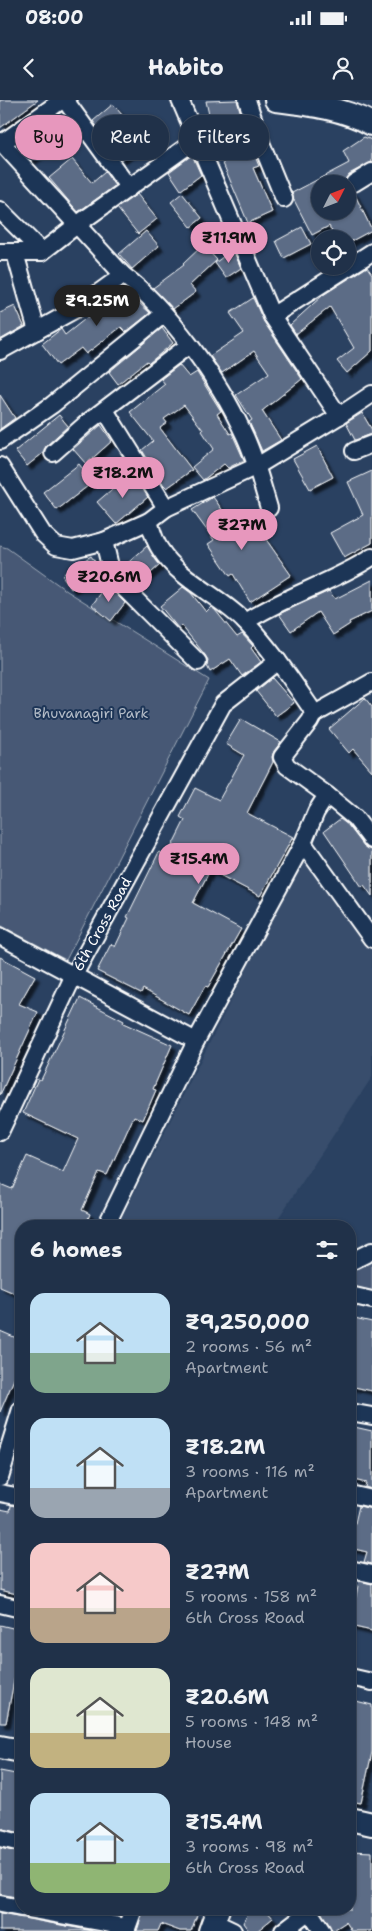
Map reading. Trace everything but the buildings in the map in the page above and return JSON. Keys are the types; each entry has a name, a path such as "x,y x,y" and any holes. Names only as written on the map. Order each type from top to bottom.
{"main road":[{"path":"276,100 355,115 372,124"},
{"path":"0,1747 15,1750"},
{"path":"356,1820 372,1824"}],"street":[{"path":"129,188 64,100 1,142 123,275 141,288 189,346 227,400 244,433 257,466 269,508"},
{"path":"180,100 186,115"},
{"path":"247,100 262,145 284,199"},
{"path":"37,332 8,252 42,252 179,152"},
{"path":"205,160 272,316 339,416"},
{"path":"356,183 372,172"},
{"path":"0,210 42,252"},
{"path":"272,316 372,252"},
{"path":"0,351 76,309 123,275"},
{"path":"0,441 52,405 164,314"},
{"path":"53,453 105,410 189,346"},
{"path":"0,466 43,534 56,546 72,549 104,541 149,521 166,508 257,466 372,394"},
{"path":"105,410 166,508"},
{"path":"354,451 372,444"},
{"path":"149,521 154,538 161,551 174,566 245,622 278,661 311,708 313,715"},
{"path":"104,541 115,579 198,662"},
{"path":"245,622 265,609 356,567 372,557"},
{"name":"6th Cross Road","path":"0,1132 73,977 223,704 278,661"},
{"path":"372,682 313,715 282,757 287,766 355,818 372,840"},
{"path":"109,1220 196,1041 303,843 316,812 327,795"},
{"path":"303,843 372,938"},
{"path":"0,936 73,977 196,1041"},
{"path":"356,1259 372,1251"},
{"path":"356,1296 372,1300"},
{"path":"356,1413 372,1416"},
{"path":"0,1477 15,1431"},
{"path":"0,1493 15,1496"},
{"path":"356,1495 372,1499"},
{"path":"356,1570 372,1574"},
{"path":"0,1604 15,1608"},
{"path":"356,1678 372,1682"},
{"path":"0,1838 15,1842"},
{"path":"0,1904 15,1907"},
{"path":"57,1915 127,1929 132,1915"},
{"path":"283,1931 304,1915"},
{"path":"312,1915 322,1931"}],"shaded area":[{"path":"304,855 372,946 372,1077 277,1220 121,1220"}],"green space":[{"name":"Bhuvanagiri Park","path":"0,546 7,548 67,591 209,680 66,960 0,925"},
{"path":"372,1261 372,1292 356,1289 356,1269"}]}
